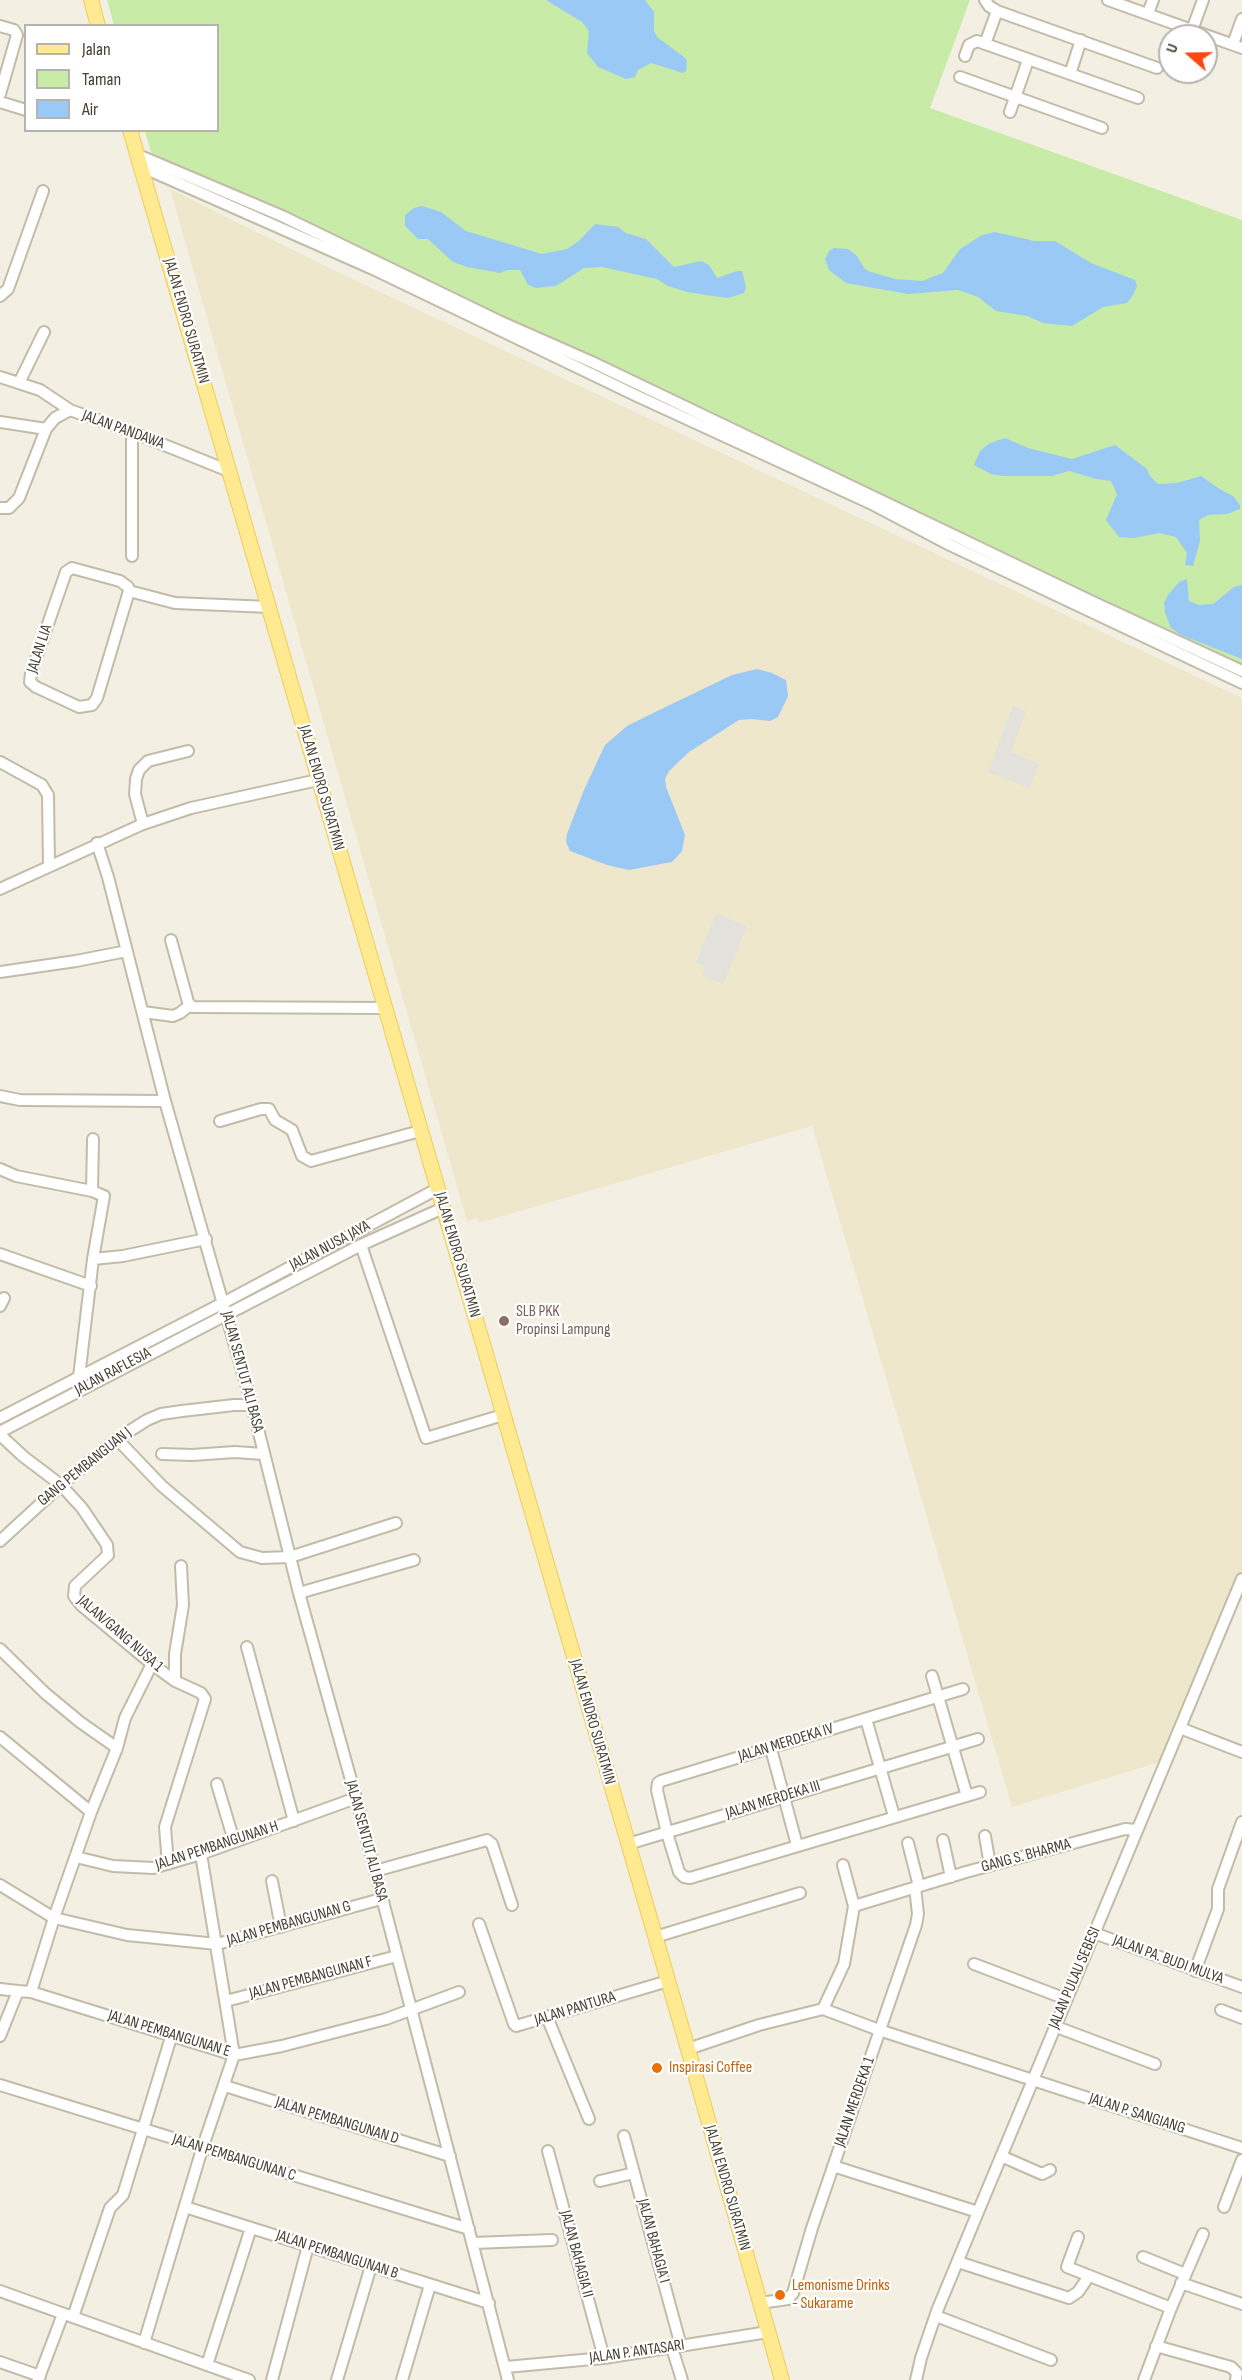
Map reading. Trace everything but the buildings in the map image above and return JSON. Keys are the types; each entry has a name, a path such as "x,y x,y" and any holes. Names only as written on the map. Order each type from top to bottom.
{"main road":[{"path":"91,0 97,24"},
{"name":"JALAN ENDRO SURATMIN","path":"131,132 688,2049 768,2332 784,2379"}],"street":[{"path":"985,0 997,11 1157,68"},
{"path":"1107,0 1176,24"},
{"path":"1148,13 1153,0"},
{"path":"1194,24 1203,0"},
{"path":"985,44 997,11"},
{"path":"1218,39 1238,46 1242,19"},
{"path":"0,26 14,30 17,35 0,94"},
{"path":"1070,74 1081,40"},
{"path":"965,56 969,45 973,42 985,44 1138,98"},
{"path":"1010,112 1028,60"},
{"path":"960,77 1102,128"},
{"path":"0,102 24,109"},
{"path":"140,161 282,216 1242,671"},
{"path":"140,161 626,391 874,505 950,545 1242,684"},
{"path":"0,296 8,289 43,191"},
{"path":"19,383 44,332"},
{"path":"0,377 40,390 70,410"},
{"name":"JALAN PANDAWA","path":"0,508 9,508 19,498 46,429 55,418 70,410 229,471"},
{"path":"0,422 46,429"},
{"path":"132,432 132,556"},
{"name":"JALAN LIA","path":"129,591 97,698 92,705 79,706 36,687 30,682 31,673 68,569 120,581 128,587 129,591 175,603 270,607"},
{"path":"143,824 135,794 135,779 139,770 148,761 189,751"},
{"path":"0,762 42,785 48,795 49,866"},
{"path":"0,889 96,843 143,824 191,808 318,780"},
{"name":"JALAN SENTUT ALI BASA","path":"96,843 108,877 165,1101 252,1405 299,1593 356,1798 508,2380"},
{"path":"171,940 190,1005 196,1008 385,1008"},
{"path":"0,972 127,951"},
{"path":"143,1012 173,1016 190,1005"},
{"path":"0,1096 20,1100 165,1101"},
{"path":"220,1121 261,1109 269,1109 275,1120 292,1130 302,1156 311,1161 420,1131"},
{"path":"92,1191 93,1139"},
{"path":"0,1169 16,1176 92,1191 104,1196 93,1259 82,1382"},
{"name":"JALAN NUSA JAYA","path":"223,1303 437,1189"},
{"name":"JALAN NUSA JAYA","path":"227,1315 361,1245 443,1208"},
{"path":"93,1259 123,1256 206,1239"},
{"path":"361,1245 426,1438 503,1415"},
{"path":"0,1254 91,1286"},
{"name":"JALAN RAFLESIA","path":"0,1433 82,1382 223,1303"},
{"name":"JALAN RAFLESIA","path":"0,1418 227,1315"},
{"name":"GANG PEMBANGUAN J","path":"0,1541 61,1485 117,1439 138,1425 161,1414 252,1405"},
{"name":"JALAN/GANG NUSA 1","path":"0,1433 24,1457 61,1485 82,1508 108,1550 108,1555 104,1560 75,1586 74,1596 81,1605 152,1664 175,1681 201,1693 205,1699 165,1827 168,1864"},
{"path":"117,1439 162,1486 240,1552 262,1558 290,1557 396,1522"},
{"path":"162,1454 192,1455 235,1452 263,1454"},
{"path":"299,1593 414,1560"},
{"path":"175,1681 175,1654 183,1605 182,1566"},
{"name":"JALAN PULAU SEBESI","path":"916,2380 936,2316 1000,2156 1242,1579"},
{"path":"247,1647 294,1821"},
{"path":"0,1650 72,1715 117,1748"},
{"path":"32,1992 54,1918 91,1812 117,1748 126,1718 152,1664"},
{"path":"932,1676 967,1796"},
{"name":"JALAN MERDEKA IV","path":"666,1833 657,1790 659,1782 963,1689"},
{"path":"866,1719 894,1816"},
{"path":"1180,1728 1242,1752"},
{"path":"0,1737 91,1812"},
{"name":"JALAN MERDEKA III","path":"628,1844 978,1739"},
{"path":"771,1749 797,1845"},
{"path":"217,1784 234,1841"},
{"path":"666,1833 679,1872 687,1878 980,1792"},
{"name":"JALAN PEMBANGUNAN H","path":"76,1857 112,1866 137,1868 168,1864 356,1798"},
{"path":"1196,1971 1218,1908 1218,1889 1242,1822"},
{"name":"GANG S. BHARMA","path":"854,1906 990,1865 1125,1829 1137,1830"},
{"path":"985,1836 990,1865"},
{"path":"375,1871 487,1839 492,1844 512,1905"},
{"path":"943,1840 951,1877"},
{"name":"JALAN MERDEKA 1","path":"760,2303 785,2300 791,2296 918,1919 917,1887 908,1843"},
{"path":"144,2343 202,2148 234,2055 201,1854"},
{"path":"823,2009 846,1956 854,1906 843,1865"},
{"path":"272,1881 281,1927"},
{"name":"JALAN PEMBANGUNAN G","path":"0,1885 54,1918 127,1935 217,1944 381,1899"},
{"path":"655,1937 800,1893"},
{"name":"JALAN PANTURA","path":"479,1924 514,2024 518,2026 668,1981"},
{"name":"JALAN PA. BUDI MULYA","path":"1094,1933 1242,1987"},
{"name":"JALAN PEMBANGUNAN F","path":"226,2001 397,1956"},
{"path":"974,1964 1066,1999"},
{"name":"JALAN PEMBANGUNAN E","path":"0,1989 32,1992 234,2055 282,2046 411,2011 459,1992"},
{"path":"0,2036 18,1991"},
{"path":"688,2049 759,2025 823,2009 879,2030 1032,2080"},
{"path":"1221,2010 1242,2018"},
{"path":"548,2017 589,2119"},
{"path":"1054,2026 1155,2064"},
{"path":"0,2362 39,2378 68,2316 110,2208 123,2195 172,2034"},
{"name":"JALAN P. SANGIANG","path":"1032,2080 1242,2148"},
{"name":"JALAN PEMBANGUNAN C","path":"0,2085 469,2229"},
{"name":"JALAN PEMBANGUNAN D","path":"225,2085 450,2156"},
{"name":"JALAN BAHAGIA I","path":"624,2136 677,2347 682,2380"},
{"name":"JALAN BAHAGIA II","path":"548,2151 604,2358"},
{"path":"1000,2156 1042,2174 1050,2170"},
{"path":"1224,2207 1242,2160"},
{"path":"833,2166 978,2212"},
{"path":"600,2181 634,2173"},
{"name":"JALAN PEMBANGUNAN B","path":"185,2207 489,2303"},
{"path":"207,2365 251,2228"},
{"path":"1144,2380 1183,2278 1203,2234"},
{"path":"1078,2237 1067,2267 1171,2308"},
{"path":"473,2243 552,2240"},
{"path":"272,2380 308,2246"},
{"path":"1143,2257 1183,2278 1242,2304"},
{"path":"958,2262 1069,2298 1078,2292 1089,2276"},
{"path":"337,2380 370,2266"},
{"path":"402,2380 430,2285"},
{"path":"0,2291 249,2380"},
{"path":"936,2316 1051,2360"},
{"name":"JALAN P. ANTASARI","path":"506,2367 604,2358 768,2332"},
{"path":"1156,2346 1231,2367 1236,2371 1236,2380"}],"shaded area":[{"path":"170,189 325,266 1242,698 1242,1571 1163,1761 1012,1807 812,1126 479,1223 477,1218 467,1221"},
{"path":"1013,706 1026,711 1011,752 1039,764 1029,788 988,772"},
{"path":"716,914 747,926 723,984 702,976 706,967 696,963"}],"green space":[{"path":"107,0 970,0 930,108 1242,220 1242,668 156,169 145,132 219,132 219,24 114,24"}],"water":[{"path":"546,0 645,0 654,12 654,31 657,37 684,57 687,61 686,71 683,73 651,63 638,70 635,77 626,79 598,67 587,53 589,31 582,22"},
{"path":"422,206 441,212 466,231 542,254 567,249 579,241 595,224 618,227 626,233 646,239 674,267 701,261 709,265 717,278 742,271 746,287 744,293 728,298 712,296 687,292 668,286 657,279 602,267 584,268 556,286 536,288 528,285 520,270 507,270 500,273 467,267 453,262 428,239 418,239 405,226 405,215 414,208"},
{"path":"995,232 1034,241 1055,241 1091,263 1135,280 1137,286 1127,303 1103,307 1072,326 1043,323 1027,316 996,311 978,297 958,290 908,294 846,283 829,270 825,259 829,251 834,248 848,249 856,255 865,269 871,272 895,279 922,281 943,273 960,249 982,235"},
{"path":"1005,438 1028,448 1072,459 1115,445 1147,469 1158,484 1177,483 1201,476 1233,496 1240,505 1240,509 1227,514 1208,515 1199,520 1200,541 1193,566 1185,565 1187,553 1176,537 1159,533 1134,538 1119,537 1106,520 1117,494 1111,481 1069,471 1052,476 1003,476 991,474 974,465 980,451 990,443"},
{"path":"1187,579 1189,601 1199,605 1213,604 1234,587 1242,585 1242,659 1181,635 1171,628 1164,603 1179,582"},
{"path":"757,669 786,680 788,696 778,717 770,721 739,720 689,752 669,771 665,779 685,835 682,851 672,862 629,870 607,865 570,851 566,842 567,834 605,745 627,726 647,716 732,675"}],"place":[{"name":"SLB PKK Propinsi Lampung","path":"504,1321"},
{"name":"Inspirasi Coffee","path":"657,2068"},
{"name":"Lemonisme Drinks - Sukarame","path":"780,2295"}]}
